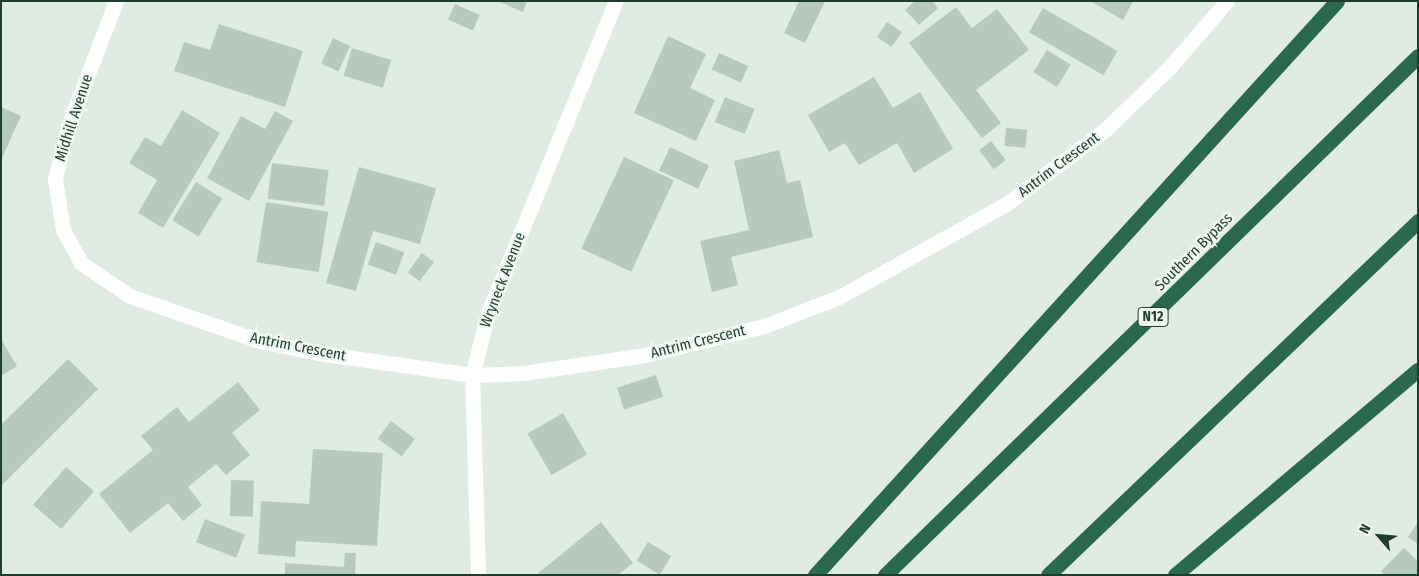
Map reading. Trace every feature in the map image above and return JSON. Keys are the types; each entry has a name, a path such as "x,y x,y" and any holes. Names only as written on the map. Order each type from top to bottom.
{"highway":[{"path":"816,575 1337,1"},
{"name":"Southern Bypass","path":"885,575 1418,56"},
{"path":"1048,575 1418,221"},
{"path":"1175,575 1418,370"}],"street":[{"name":"Midhill Avenue","path":"81,263 63,230 55,179 68,126 116,1"},
{"name":"Wryneck Avenue","path":"478,575 472,374 488,310 616,1"},
{"name":"Antrim Crescent","path":"81,263 130,296 256,340 318,353 472,374 524,373 645,355 764,326 839,297 1006,204 1106,129 1168,69 1227,1"}],"building":[{"path":"498,1 527,1 523,12"},
{"path":"799,1 825,1 805,43 784,33"},
{"path":"915,1 932,1 938,8 919,25 905,10"},
{"path":"1090,1 1133,1 1123,20"},
{"path":"455,4 480,15 473,31 448,20"},
{"path":"956,7 972,28 997,9 1029,50 976,90 1001,123 982,138 909,43"},
{"path":"1043,8 1117,51 1103,75 1029,32"},
{"path":"887,22 902,32 892,47 877,37"},
{"path":"219,24 303,51 285,107 174,71 184,42 210,50"},
{"path":"668,36 706,54 690,88 715,100 696,141 634,113"},
{"path":"333,38 350,46 338,71 321,63"},
{"path":"352,48 391,60 383,88 344,76"},
{"path":"1047,50 1071,65 1057,87 1033,72"},
{"path":"719,53 748,66 741,82 712,69"},
{"path":"874,77 893,108 920,92 953,149 914,173 897,143 859,165 845,143 829,152 808,115"},
{"path":"725,97 755,109 745,134 715,122"},
{"path":"1,107 21,116 1,160"},
{"path":"182,110 220,133 163,228 138,213 157,180 129,163 145,137 161,146"},
{"path":"275,111 293,121 249,201 207,178 241,116 265,129"},
{"path":"1006,128 1027,130 1025,148 1004,146"},
{"path":"991,141 1006,160 994,169 979,150"},
{"path":"670,147 709,165 698,189 659,171"},
{"path":"779,150 787,183 800,180 813,237 731,257 738,285 712,292 700,241 749,230 734,161"},
{"path":"624,157 674,180 631,272 581,249"},
{"path":"272,163 329,170 324,206 268,199"},
{"path":"359,167 436,188 420,244 373,231 356,291 326,283"},
{"path":"196,182 222,198 198,237 172,220"},
{"path":"266,202 328,212 319,272 256,262"},
{"path":"376,242 404,252 396,275 368,265"},
{"path":"422,253 434,262 420,281 408,272"},
{"path":"1,339 17,366 1,376"},
{"path":"68,359 98,389 1,486 1,425"},
{"path":"656,375 663,397 624,410 617,388"},
{"path":"238,382 260,410 232,433 250,455 226,475 216,464 188,487 202,505 183,521 168,503 130,533 99,494 153,450 141,436 177,407 189,422"},
{"path":"563,413 587,455 551,475 527,434"},
{"path":"391,421 415,439 402,457 378,439"},
{"path":"313,449 383,453 377,546 296,541 295,557 258,554 261,501 309,504"},
{"path":"66,467 94,491 61,529 33,505"},
{"path":"231,480 254,481 253,517 230,516"},
{"path":"205,519 245,534 236,558 196,542"},
{"path":"601,522 633,563 618,575 536,575"},
{"path":"1418,522 1418,544 1408,537"},
{"path":"648,542 671,556 660,575 637,561"},
{"path":"1404,548 1418,561 1418,575 1384,575 1381,571"},
{"path":"345,553 356,553 355,575 285,575 285,563 344,567"}]}
